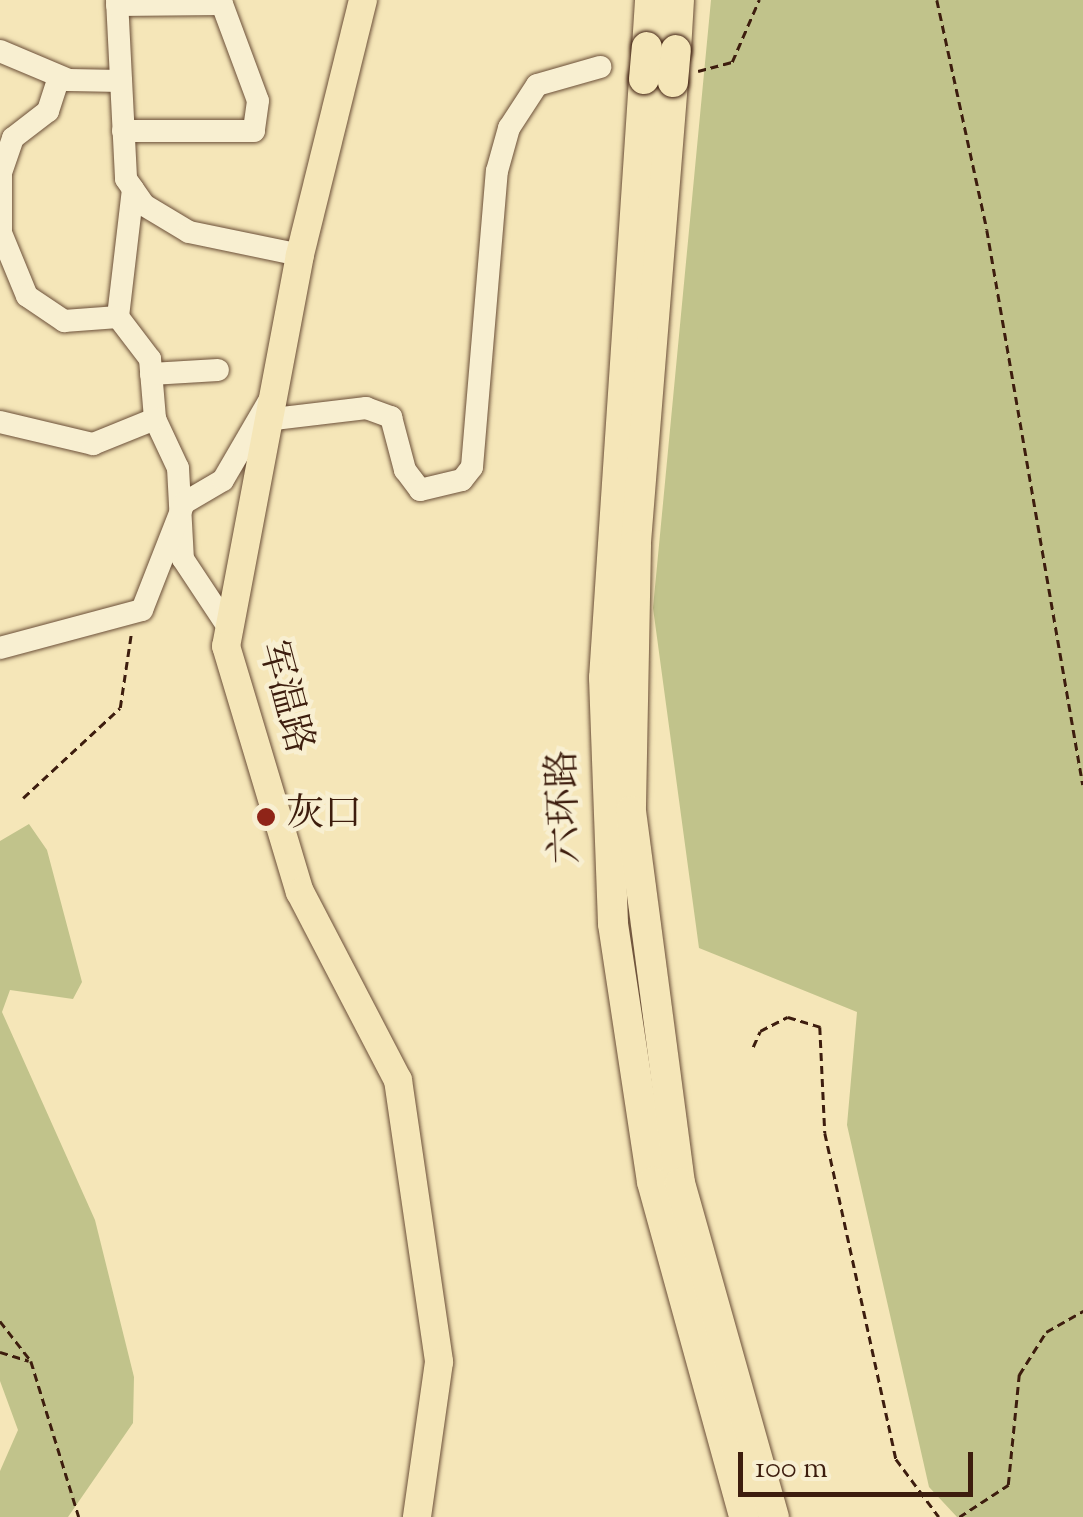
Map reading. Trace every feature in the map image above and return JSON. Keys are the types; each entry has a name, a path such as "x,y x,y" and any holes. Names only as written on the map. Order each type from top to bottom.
{"highway":[{"path":"650,0 661,48 659,81"},
{"path":"661,48 679,0"},
{"name":"六环路","path":"659,81 604,678 613,924 652,1182 744,1517"},
{"name":"六环路","path":"659,81 636,545 631,811 676,1164 774,1517"}],"main road":[{"name":"军温路","path":"363,0 300,255 274,419 226,624 300,892 398,1080 408,1125 439,1362 417,1517"}],"street":[{"path":"123,132 254,130 258,101 222,4 117,2 123,132 133,189 118,317 151,374 155,419 184,502 183,559 226,624"},
{"path":"0,51 59,76 121,80"},
{"path":"274,419 366,408 391,417 405,470 420,490 462,480 472,466 497,171 509,128 537,85 600,67"},
{"path":"59,76 48,111 13,138 3,158 1,233 27,296 64,320 118,317"},
{"path":"133,189 189,232 300,255"},
{"path":"151,374 218,370"},
{"path":"0,648 142,610 184,502 224,480 276,390"},
{"path":"0,422 93,444 155,419"}],"path":[{"path":"936,0 987,230 1083,785"},
{"path":"22,798 120,708 133,658 129,615"},
{"path":"753,1047 760,1031 788,1017 820,1027 825,1132 896,1458 939,1517"},
{"path":"959,1517 1008,1485 1019,1375 1046,1332 1083,1311"},
{"path":"0,1321 31,1362 79,1517"},
{"path":"0,1352 31,1362"}],"green space":[{"path":"711,0 1083,0 1083,1517 957,1517 929,1487 847,1125 857,1012 699,948 653,608"},
{"path":"29,824 47,850 82,982 73,999 10,990 2,1012 95,1220 134,1377 133,1423 68,1517 0,1517 0,1471 18,1430 0,1381 0,841"}],"place":[{"name":"灰口","path":"266,817"}]}
